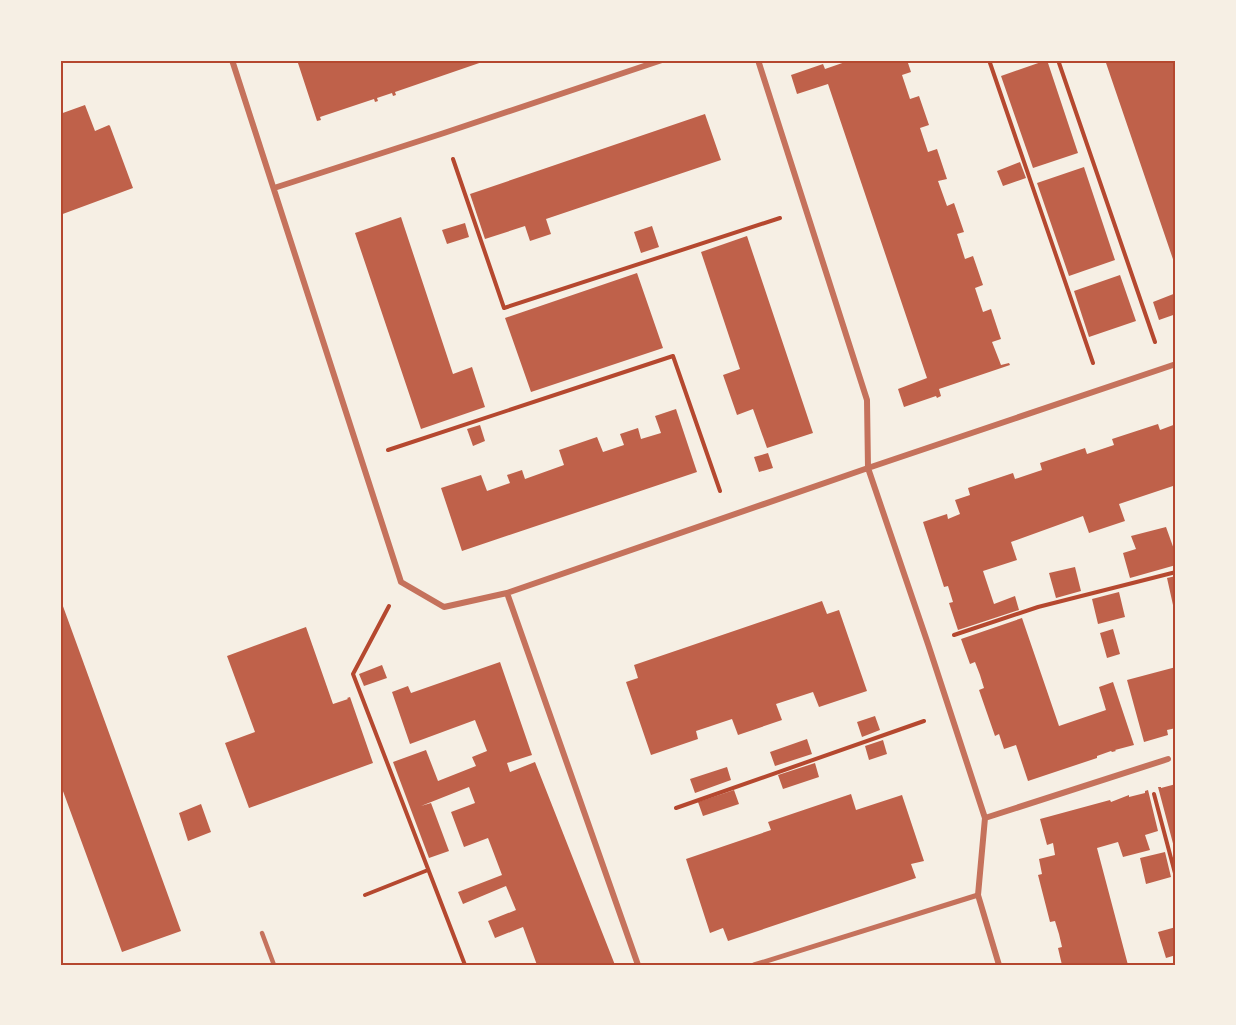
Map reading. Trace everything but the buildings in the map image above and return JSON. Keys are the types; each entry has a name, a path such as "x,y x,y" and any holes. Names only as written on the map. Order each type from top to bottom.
{"street":[{"path":"232,60 401,582 444,607 507,593 1176,364"},
{"path":"274,188 662,60"},
{"path":"758,60 867,400 868,468 985,818 978,895 999,965"},
{"path":"507,593 639,965"},
{"path":"985,818 1176,756"},
{"path":"754,965 978,895"}],"lane":[{"path":"262,933 274,965"}],"path":[{"path":"989,60 1102,390"},
{"path":"1058,60 1165,368"},
{"path":"444,133 504,308 807,209"},
{"path":"362,459 672,356 729,517"},
{"path":"928,644 1038,607 1176,572"},
{"path":"401,582 353,674 465,965"},
{"path":"676,808 950,712"},
{"path":"1146,766 1176,877"},
{"path":"365,895 428,870"}]}
